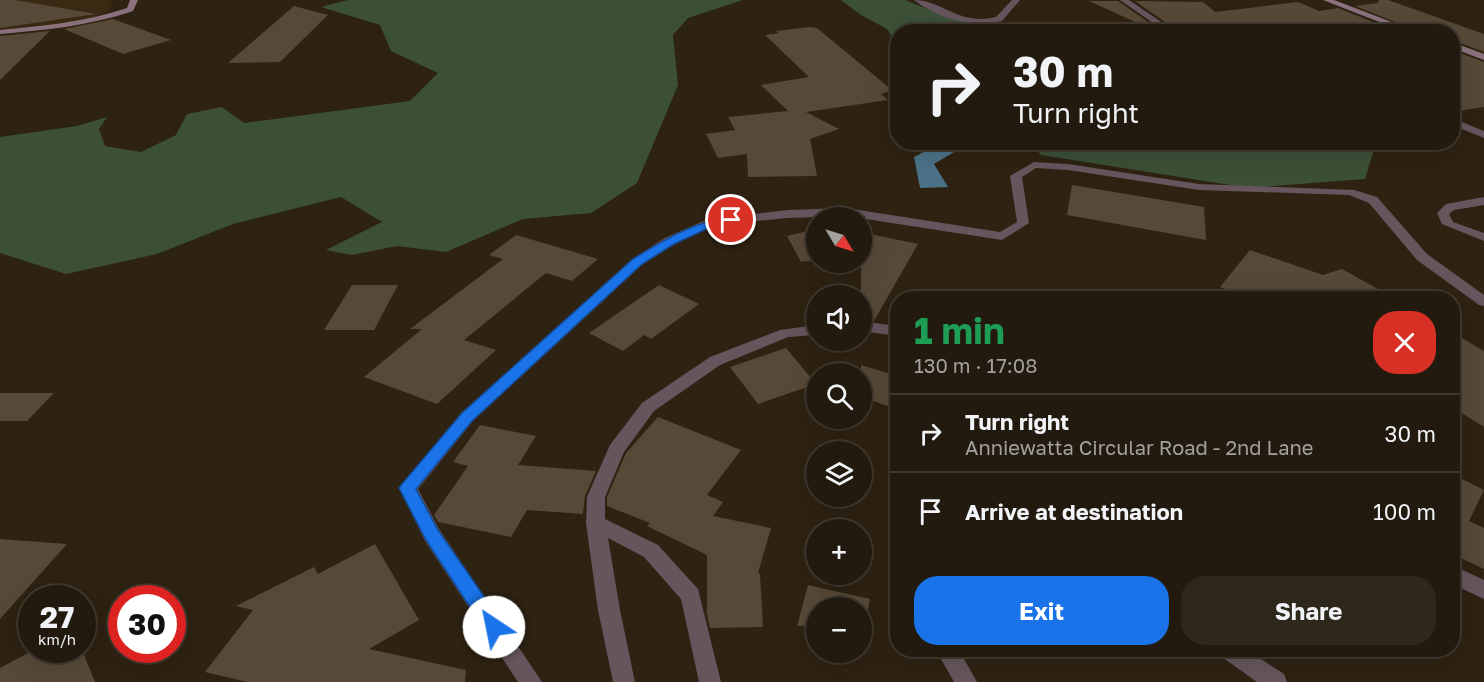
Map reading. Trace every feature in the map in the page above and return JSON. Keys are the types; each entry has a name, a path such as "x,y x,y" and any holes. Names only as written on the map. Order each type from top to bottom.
{"street":[{"path":"0,32 56,28 101,20 130,9 134,0"},
{"path":"918,0 961,19 992,21 999,19 1016,0"},
{"path":"1124,0 1160,24"},
{"path":"1327,0 1392,24"},
{"path":"1460,48 1484,58"},
{"path":"1460,124 1484,135"},
{"path":"531,682 432,535 408,488 467,417 638,262 670,241 712,222 788,214 846,212 1002,236 1023,223 1016,176 1034,165 1068,167 1199,187 1350,192 1373,200 1422,257 1484,302"},
{"path":"1484,201 1450,207 1443,213 1448,224 1484,238"},
{"path":"872,328 890,330"},
{"path":"624,682 609,610 596,523 596,497 616,450 648,407 715,361 784,333 806,331"},
{"path":"596,523 651,551 691,595 710,682"},
{"path":"1460,578 1484,590"},
{"path":"950,657 966,682"},
{"path":"1240,657 1276,682"}],"shaded area":[{"path":"0,0 113,1 109,11 92,19 0,33"}],"green space":[{"path":"348,0 743,0 688,18 673,35 678,85 637,183 591,213 523,219 446,252 397,246 352,255 326,250 382,222 341,197 233,224 157,254 66,274 0,253 0,137 77,126 107,117 99,129 105,146 141,152 176,135 187,114 222,107 244,123 410,101 438,73 391,51 380,25 321,7"},
{"path":"841,0 905,0 953,19 991,20 990,24 890,24 890,34 887,29 861,15"},
{"path":"1037,150 1374,150 1365,179 1249,188 1041,155"}],"water":[{"path":"928,150 957,150 934,164 948,187 920,188 914,157"}],"building":[{"path":"0,0 15,0 96,14 0,28"},
{"path":"1379,0 1388,0 1456,24 1400,24 1355,6 1378,3"},
{"path":"1089,1 1118,1 1151,24 1140,24"},
{"path":"1135,1 1203,2 1215,12 1298,2 1319,11 1338,8 1378,24 1168,24"},
{"path":"294,6 328,15 280,62 228,63"},
{"path":"113,19 171,40 123,54 64,29"},
{"path":"1460,26 1484,34 1484,52 1460,43"},
{"path":"817,28 890,88 890,91 881,94 888,100 806,112 839,129 810,139 817,176 748,177 747,154 718,158 706,134 735,130 728,117 788,111 761,85 809,77 765,35 779,33 776,31"},
{"path":"50,31 0,80 0,36"},
{"path":"1460,53 1484,62 1484,107 1460,111"},
{"path":"1072,185 1204,207 1206,240 1067,215"},
{"path":"806,231 806,261 801,262 787,236"},
{"path":"872,234 918,244 874,321 872,321 872,285 861,285 861,273 872,273"},
{"path":"516,235 598,259 572,281 546,273 464,340 496,350 437,404 364,377 422,329 410,329 503,259 489,255"},
{"path":"1250,250 1323,275 1342,269 1381,291 1231,291 1220,287"},
{"path":"352,285 398,285 374,330 324,330"},
{"path":"659,285 699,304 651,339 644,335 623,351 589,333"},
{"path":"1460,337 1484,351 1484,427 1460,412"},
{"path":"786,348 806,372 806,387 758,404 730,367"},
{"path":"872,368 890,374 890,407 872,401"},
{"path":"0,393 54,393 27,421 0,421"},
{"path":"658,417 741,450 707,495 723,502 713,516 771,528 758,573 760,574 763,627 710,628 707,614 707,555 647,526 650,523 607,506 607,497 626,453"},
{"path":"480,425 536,436 518,465 596,471 585,496 583,514 527,510 511,537 438,522 434,515 468,466 453,462"},
{"path":"1460,478 1484,490 1469,521 1484,528 1484,569 1460,558"},
{"path":"0,539 67,544 30,585 18,585 18,599 0,619"},
{"path":"375,544 419,620 369,649 466,670 465,682 247,682 205,672 253,610 236,606 314,567 318,574"},
{"path":"808,585 861,597 806,597 806,626 797,626"},
{"path":"18,658 18,663 87,663 95,682 0,682 0,668"}],"route":[{"path":"494,627 432,535 408,488 467,417 638,262 670,241 712,222 731,220"}]}
